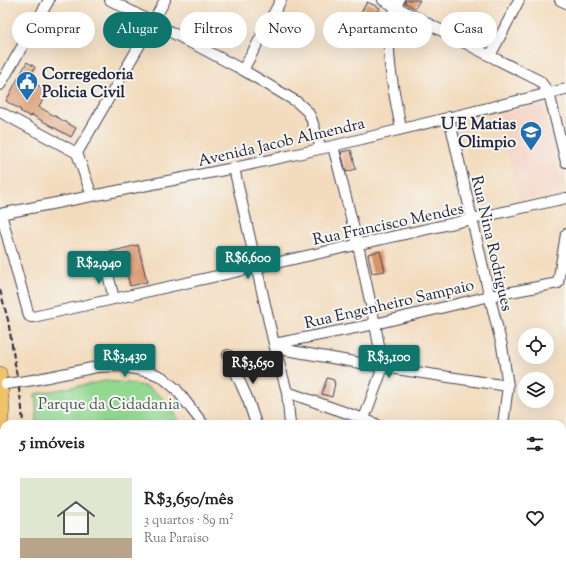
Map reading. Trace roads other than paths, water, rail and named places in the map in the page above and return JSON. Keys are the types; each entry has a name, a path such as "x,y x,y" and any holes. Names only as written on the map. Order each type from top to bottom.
{"main road":[{"path":"1,420 3,381"}],"street":[{"path":"0,85 49,0"},
{"path":"110,0 134,12"},
{"path":"159,12 165,0"},
{"path":"243,70 281,0"},
{"path":"383,0 397,4 490,56 540,81 549,93 566,162"},
{"path":"490,56 519,0"},
{"path":"560,0 566,3"},
{"path":"397,4 391,22 389,44 390,63 401,129"},
{"path":"172,32 243,70 304,107 311,118 321,148"},
{"path":"77,153 139,48"},
{"name":"Avenida Jacob Almendra","path":"0,214 234,168 333,146 566,89"},
{"path":"0,112 77,153 92,196"},
{"name":"Rua Nina Rodrigues","path":"449,117 502,346 508,386 504,420"},
{"path":"333,146 358,245 375,324 382,367 363,420"},
{"path":"234,168 274,346 287,392 290,420"},
{"name":"Rua Francisco Mendes","path":"0,214 29,316 36,317 566,198"},
{"name":"Rua Engenheiro Sampaio","path":"274,346 375,324 490,296 558,283 566,234"},
{"path":"106,266 114,299"},
{"path":"274,346 382,367 508,386"},
{"path":"228,355 248,400 255,420"},
{"path":"3,381 33,380 97,367 120,366 150,372 162,377 176,389 200,420"},
{"path":"287,392 360,420"}],"railway":[{"path":"0,290 8,320 23,420"}],"place":[{"name":"Corregedoria Policia Civil","path":"27,102"},
{"name":"U E Matias Olimpio","path":"531,152"}],"park label":[{"name":"Parque da Cidadania","path":"109,403"}]}
